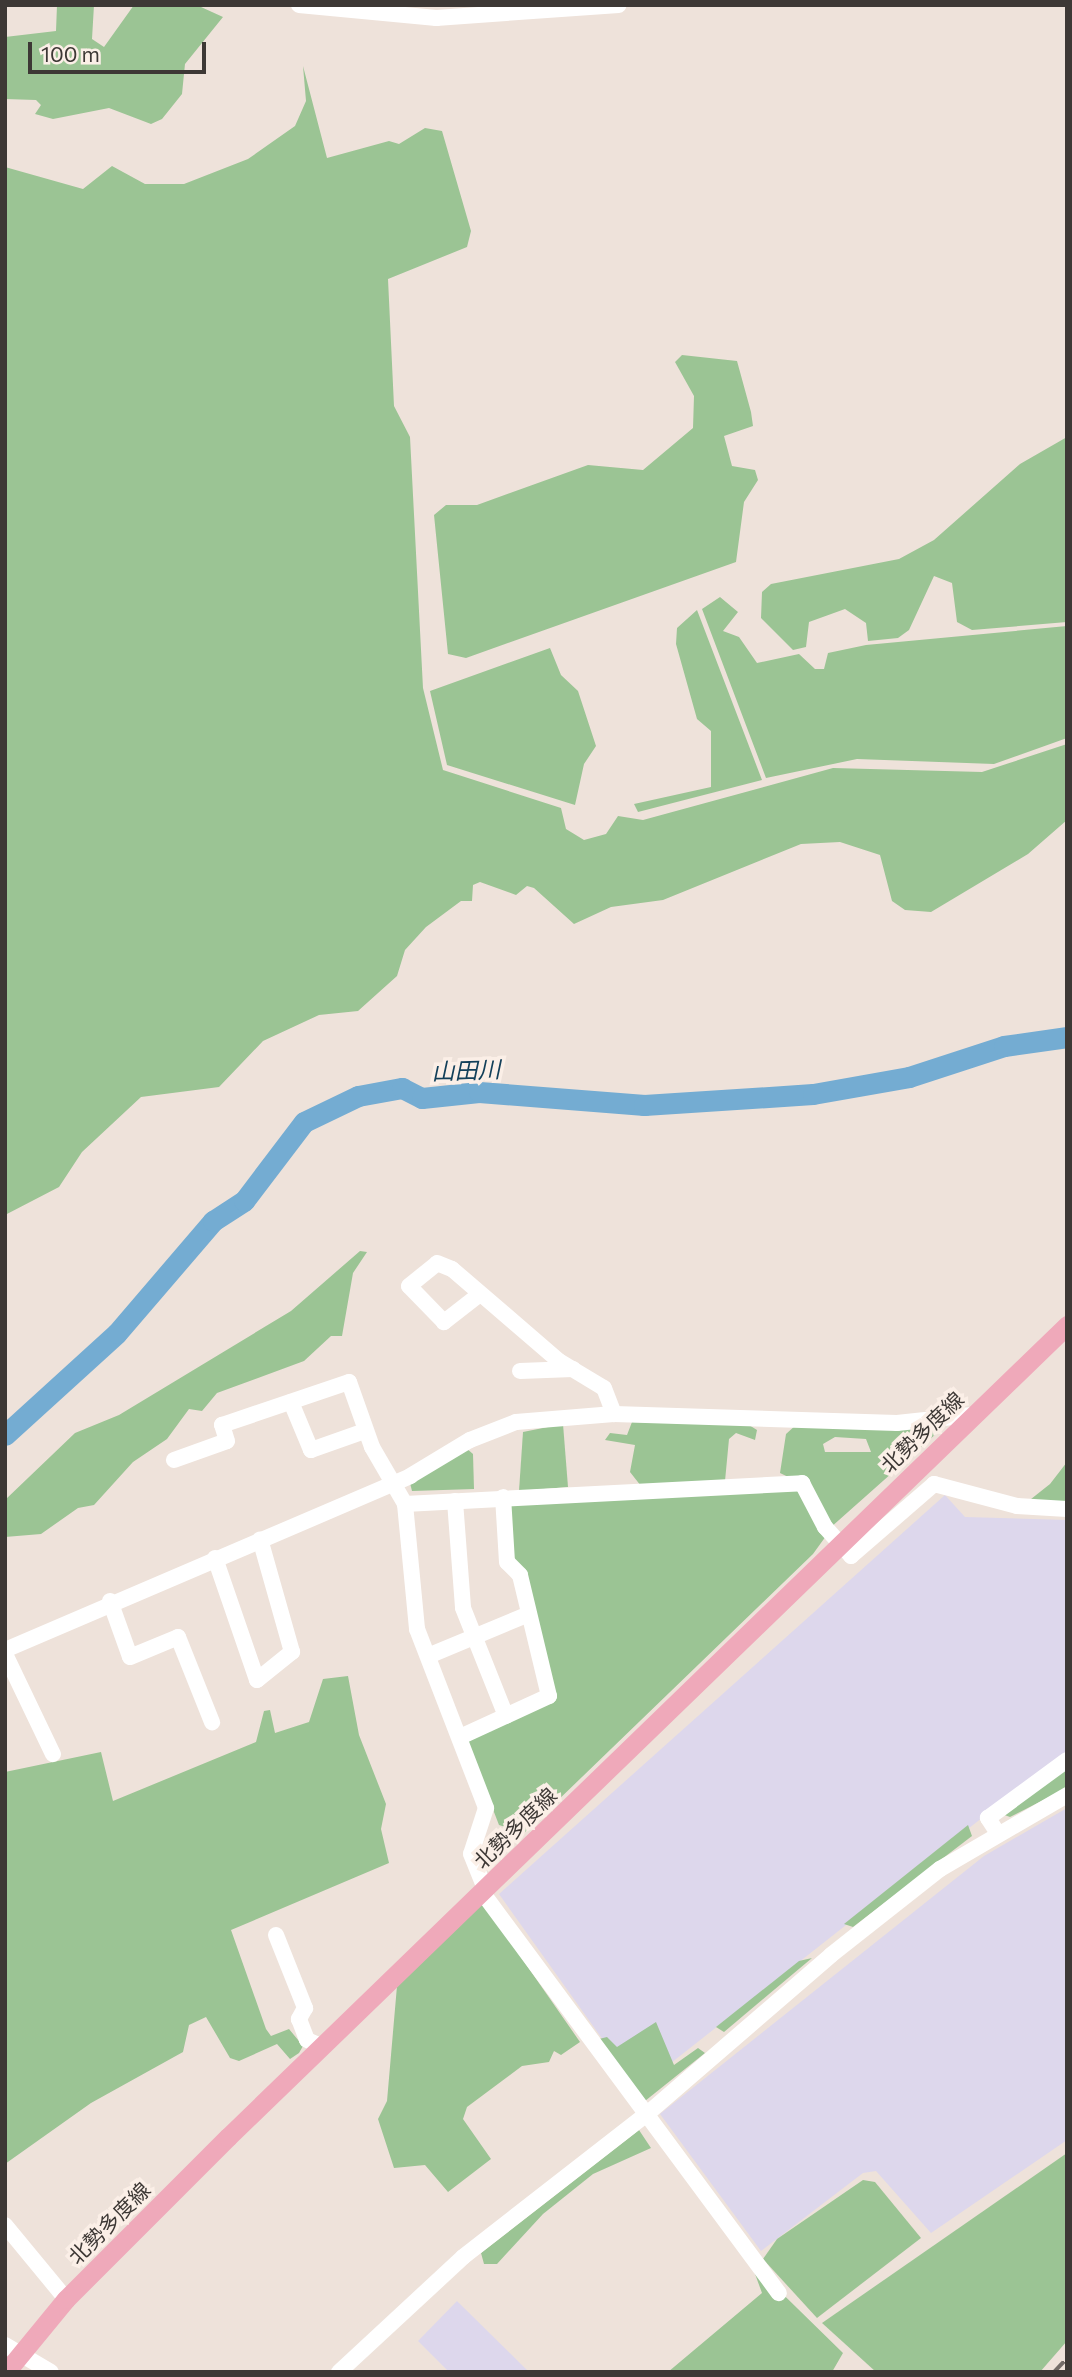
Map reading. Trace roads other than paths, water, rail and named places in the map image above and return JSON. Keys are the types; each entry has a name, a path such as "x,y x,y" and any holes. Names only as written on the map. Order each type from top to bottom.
{"main road":[{"name":"北勢多度線","path":"6,2372 12,2348 66,2299 321,2046 1067,1325"}],"street":[{"path":"299,5 406,8 458,17 619,5"},
{"path":"444,5 458,17"},
{"path":"480,1294 573,1369 604,1388 614,1414"},
{"path":"520,1371 573,1369"},
{"path":"174,1460 227,1441 222,1425 349,1382 365,1431 396,1482 405,1504 414,1616 486,1808 471,1854 483,1891 779,2293"},
{"path":"291,1402 311,1450 365,1431"},
{"path":"53,1754 5,1652 110,1601 396,1482 516,1422 614,1414 897,1423 972,1415"},
{"path":"405,1504 802,1483 829,1532 845,1550 856,1555 934,1484 1017,1506 1067,1509"},
{"path":"460,1737 549,1696 520,1574 507,1562 503,1497"},
{"path":"455,1501 463,1608 506,1716"},
{"path":"215,1558 257,1680 292,1652 260,1539"},
{"path":"110,1601 130,1657 178,1637 212,1722"},
{"path":"428,1656 529,1614"},
{"path":"998,1832 988,1818 1067,1760"},
{"path":"339,2372 463,2257 647,2114 733,2037 857,1934 998,1832 1067,1795"},
{"path":"276,1935 305,2008 299,2019 307,2040 321,2046"},
{"path":"5,2225 66,2299"},
{"path":"12,2348 51,2372"}],"waterway":[{"name":"山田川","path":"5,1435 117,1333 213,1221 244,1201 304,1122 358,1096 402,1088 422,1098 479,1092 644,1105 813,1094 909,1077 1004,1046 1067,1037"}],"railway":[{"path":"1054,2372 1067,2358"}]}
